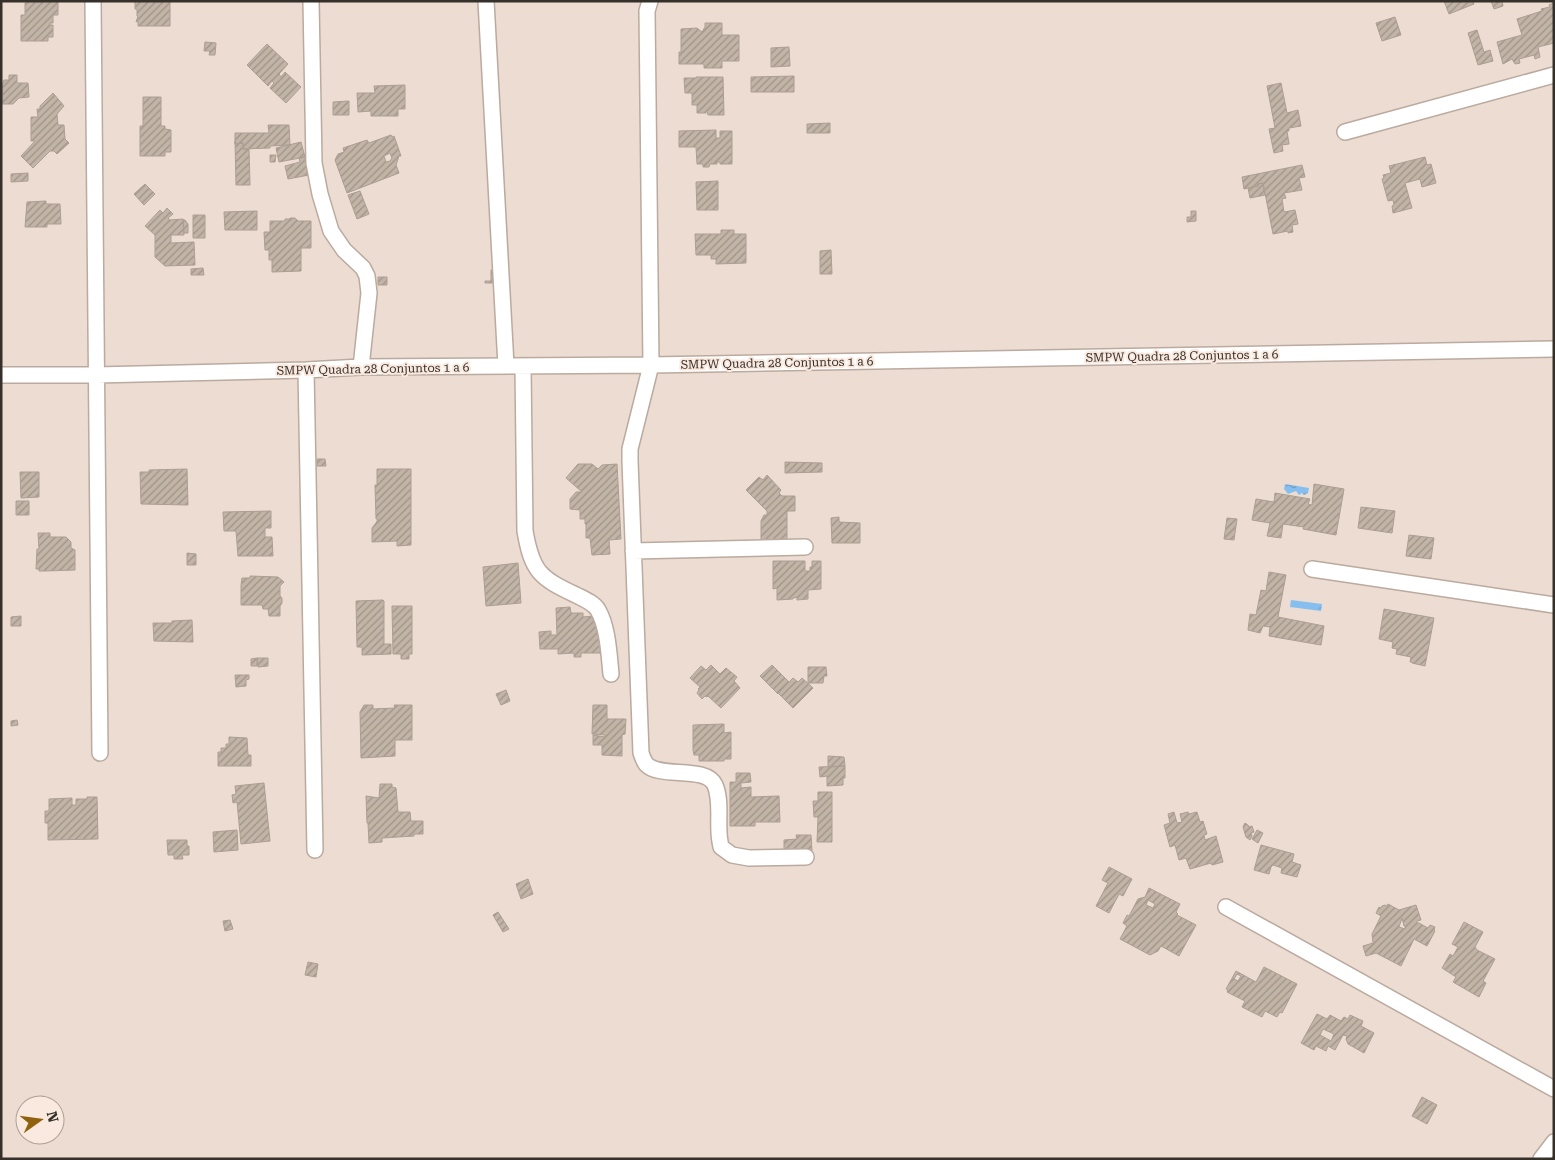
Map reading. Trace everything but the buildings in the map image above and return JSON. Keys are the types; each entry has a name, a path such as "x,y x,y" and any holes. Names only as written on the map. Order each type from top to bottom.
{"street":[{"path":"93,1 100,753"},
{"path":"311,1 314,163 320,194 332,231 344,250 363,268 367,276 369,293 361,367"},
{"path":"486,1 506,366"},
{"path":"650,1 647,11 651,365 630,450 641,753 647,765 658,770 693,774 708,778 713,782 716,787 721,847 732,855 749,858 806,857"},
{"path":"1345,132 1554,76"},
{"name":"SMPW Quadra 28 Conjuntos 1 a 6","path":"1,375 96,375 361,367 523,367 1554,349"},
{"path":"523,367 525,531 528,552 541,574 554,585 587,600 597,608 603,620 611,674"},
{"path":"306,370 315,850"},
{"path":"633,551 805,547"},
{"path":"1312,569 1554,605"},
{"path":"1226,907 1554,1088"},
{"path":"1541,1159 1554,1142"},
{"path":"1550,1159 1554,1148"}],"water":[{"path":"1285,484 1309,488 1308,493 1299,495 1296,491 1288,494 1284,489"},
{"path":"1291,600 1322,604 1321,611 1290,607"}]}
